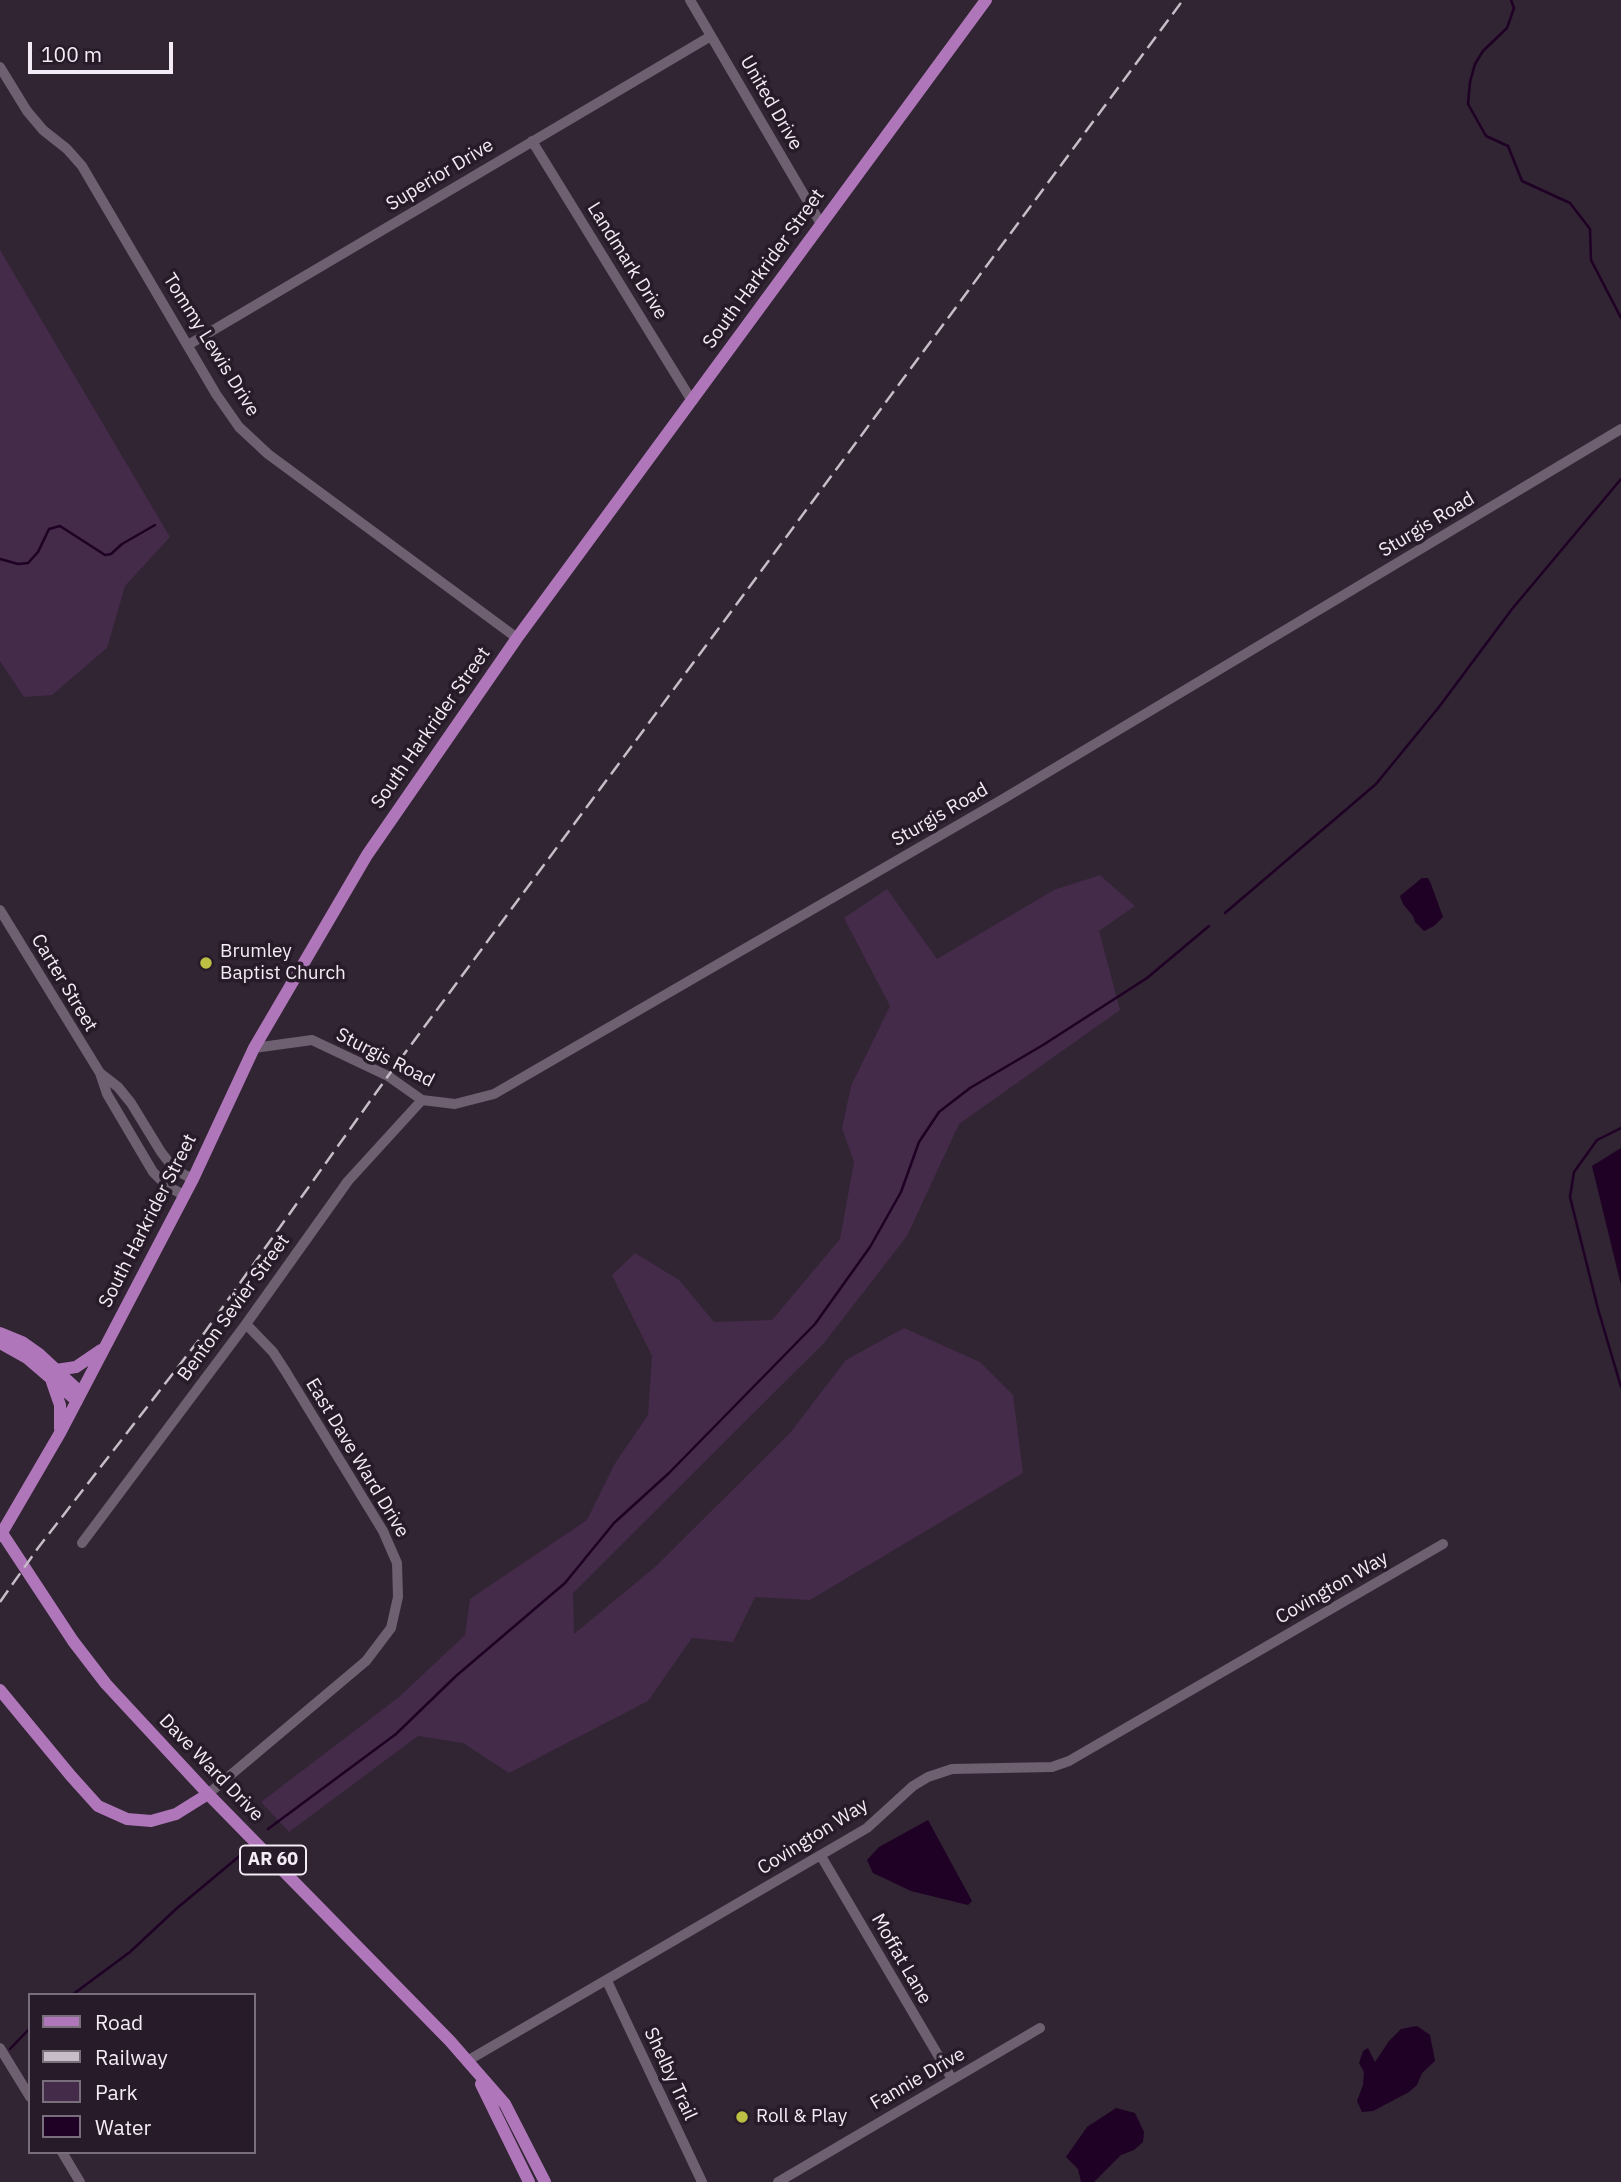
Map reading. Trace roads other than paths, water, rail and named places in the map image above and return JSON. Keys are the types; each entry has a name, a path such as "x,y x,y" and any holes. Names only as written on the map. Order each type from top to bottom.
{"main road":[{"name":"South Harkrider Street","path":"0,1536 61,1433 193,1178 254,1048 367,855 517,638 986,0"},
{"path":"0,1333 22,1342 79,1397"},
{"path":"0,1343 8,1345 54,1374 76,1367 104,1348"},
{"path":"54,1374 60,1405 61,1433"},
{"name":"Dave Ward Drive","path":"0,1530 73,1641 106,1684 208,1794 404,1993 505,2104 545,2182"},
{"path":"0,1690 98,1806 127,1819 151,1821 176,1814 208,1794"},
{"name":"Dave Ward Drive","path":"477,2074 529,2182"}],"street":[{"name":"United Drive","path":"690,0 821,224"},
{"name":"Superior Drive","path":"188,345 711,36"},
{"name":"Tommy Lewis Drive","path":"0,67 35,121 82,166 239,427 268,454 517,638"},
{"name":"Landmark Drive","path":"532,141 692,401"},
{"name":"Sturgis Road","path":"254,1048 312,1040 388,1076 422,1100 455,1104 494,1094 1003,799 1621,429"},
{"name":"Carter Street","path":"0,910 100,1073 107,1094 153,1172 167,1186 184,1195"},
{"name":"Carter Street","path":"100,1073 118,1087 131,1103 161,1152 176,1170 193,1178"},
{"name":"Benton Sevier Street","path":"82,1543 246,1324 348,1181 422,1100"},
{"name":"East Dave Ward Drive","path":"208,1794 366,1661 391,1628 398,1597 397,1563 383,1531 273,1352 246,1324"},
{"name":"Covington Way","path":"467,2061 867,1828 913,1786 928,1777 952,1769 1052,1767 1069,1761 1443,1544"},
{"name":"Moffat Lane","path":"821,1856 952,2079"},
{"name":"Shelby Trail","path":"607,1980 702,2182"},
{"name":"Fannie Drive","path":"778,2182 1040,2028"},
{"path":"0,2048 28,2095"},
{"path":"63,2154 80,2182"}],"water":[{"path":"1422,878 1428,878 1443,917 1424,931 1415,922 1400,896"},
{"path":"1621,1148 1621,1285 1592,1166"},
{"path":"928,1820 972,1901 968,1905 911,1891 873,1873 867,1860 879,1847"},
{"path":"1417,2026 1430,2035 1435,2061 1422,2073 1417,2085 1409,2092 1373,2111 1362,2112 1357,2101 1363,2085 1364,2072 1359,2063 1363,2051 1368,2048 1375,2062 1401,2029"},
{"path":"1116,2108 1135,2113 1144,2132 1143,2142 1134,2150 1121,2155 1094,2182 1081,2182 1078,2169 1066,2157 1087,2127"}],"waterway":[{"path":"1511,0 1514,8 1507,28 1483,51 1475,64 1468,104 1486,136 1508,146 1522,181 1570,203 1590,229 1591,260 1621,318"},
{"path":"1225,913 1376,784 1439,707 1512,609 1621,479"},
{"path":"0,559 18,564 28,563 38,552 49,529 60,526 105,555 111,554 122,544 155,525"},
{"path":"268,1829 396,1734 456,1676 565,1583 614,1523 669,1473 815,1324 870,1247 901,1192 919,1142 939,1112 970,1088 1147,978 1209,926"},
{"path":"1621,1128 1597,1140 1574,1172 1570,1197 1621,1387"},
{"path":"75,1993 130,1952 242,1854"},
{"path":"10,2049 28,2030"}],"railway":[{"path":"0,1602 38,1548 205,1332 388,1076 1183,0"}],"place":[{"name":"Brumley Baptist Church","path":"206,963"},
{"name":"Roll & Play","path":"742,2117"}]}
